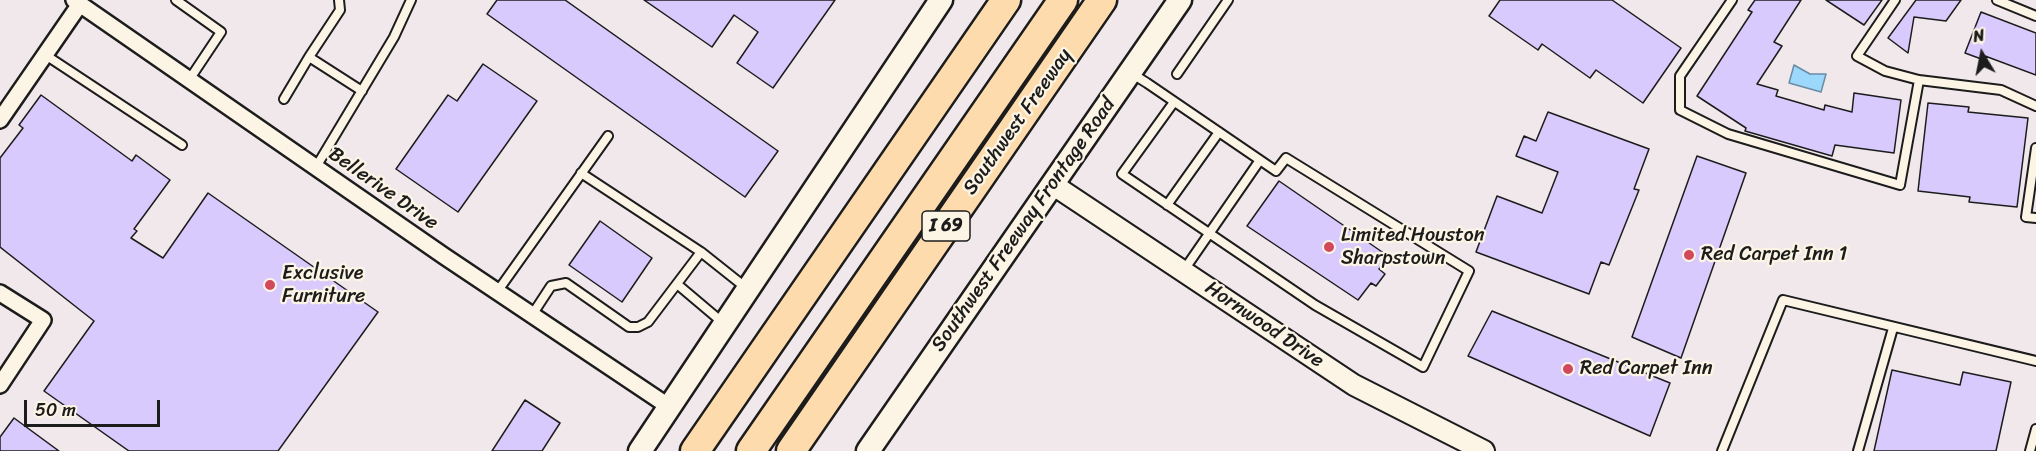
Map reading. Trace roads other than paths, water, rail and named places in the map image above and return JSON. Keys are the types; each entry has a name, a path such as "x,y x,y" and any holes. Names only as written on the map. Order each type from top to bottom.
{"highway":[{"path":"695,451 1006,0"},
{"path":"752,451 1063,0"},
{"name":"Southwest Freeway","path":"791,451 1102,0"}],"main road":[{"path":"640,451 671,408 941,0"},
{"name":"Southwest Freeway Frontage Road","path":"868,451 1180,0"}],"street":[{"name":"Bellerive Drive","path":"77,2 497,292 671,408"},
{"path":"0,120 77,2"},
{"name":"Hornwood Drive","path":"1052,184 1354,385 1485,451"},
{"path":"0,293 43,320 0,385"}],"lane":[{"path":"176,0 221,32 189,80"},
{"path":"284,99 340,10 339,0"},
{"path":"316,167 394,37 411,0"},
{"path":"1177,74 1228,0"},
{"path":"1732,0 1680,76 1680,110 1728,134 1900,185 1919,80"},
{"path":"1894,0 1857,56 1885,71 1919,80 2001,90 2036,106"},
{"path":"1996,0 2036,16"},
{"path":"44,54 182,145"},
{"path":"309,57 362,91"},
{"path":"1130,72 1276,171 1286,158 1468,271 1423,367 1315,305 1122,174 1174,102"},
{"path":"1167,205 1220,132"},
{"path":"497,292 608,136"},
{"path":"2036,148 2026,217 2036,218"},
{"path":"1183,271 1260,160"},
{"path":"581,173 701,252 748,290"},
{"path":"532,315 552,286 566,283 629,327 638,327 648,322 701,252"},
{"path":"677,284 726,325"},
{"path":"1722,451 1783,300 2036,361"},
{"path":"1858,451 1893,328"},
{"path":"2030,451 2036,429"}],"water":[{"path":"1794,65 1810,74 1826,74 1821,92 1789,83"}],"place":[{"name":"Limited Houston Sharpstown","path":"1329,247"},
{"name":"Red Carpet Inn 1","path":"1689,255"},
{"name":"Exclusive Furniture","path":"270,285"},
{"name":"Red Carpet Inn","path":"1568,369"}]}
